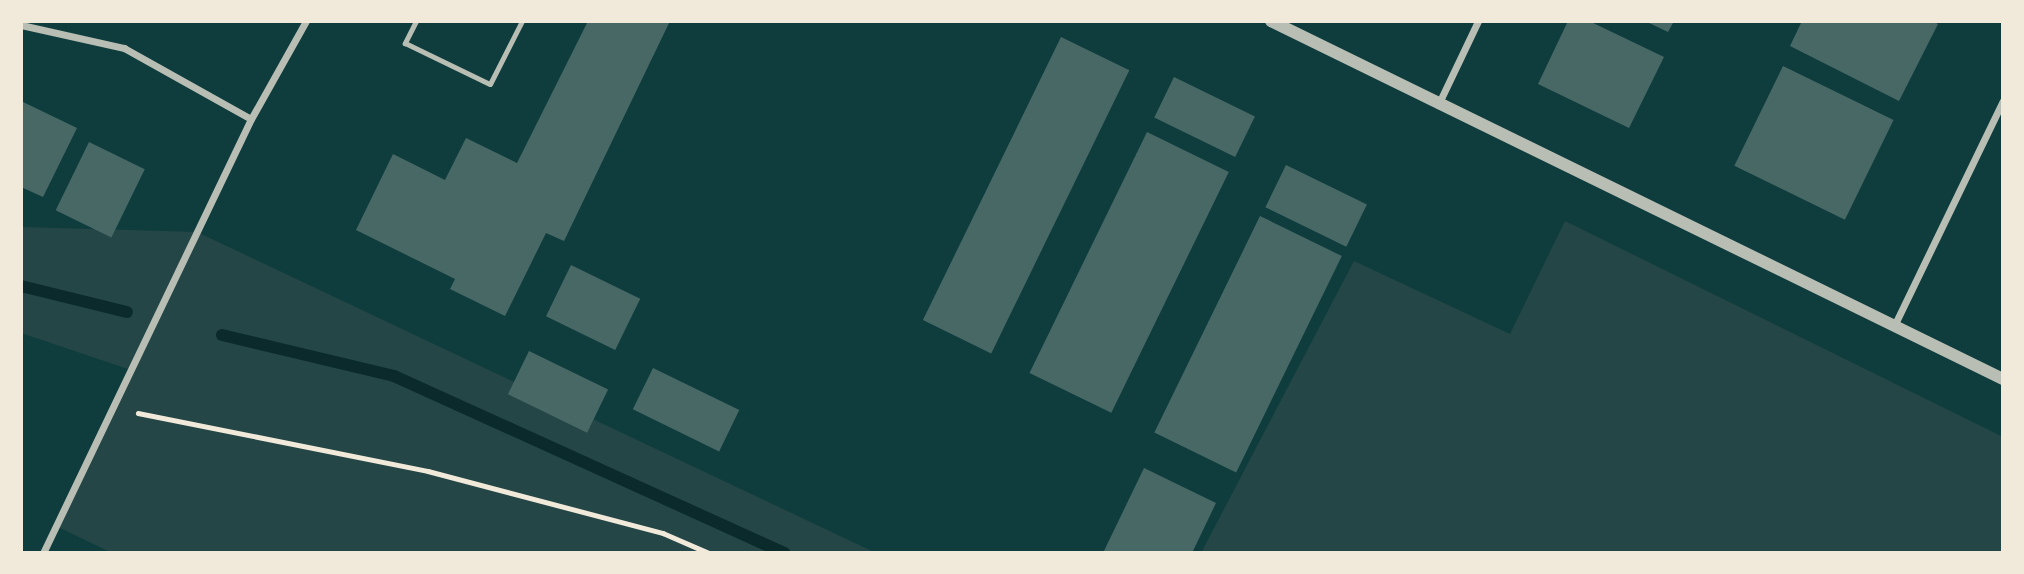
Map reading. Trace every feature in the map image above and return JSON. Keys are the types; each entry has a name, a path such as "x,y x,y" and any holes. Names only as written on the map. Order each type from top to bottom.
{"street":[{"path":"43,553 251,119 306,21"},
{"path":"1271,21 2003,379"},
{"path":"1438,105 1478,21"},
{"path":"21,24 124,48 251,119"},
{"path":"1894,326 2003,101"}],"lane":[{"path":"416,21 405,43 490,84 522,21"}],"path":[{"path":"113,408 428,471 663,533 709,553"}],"shaded area":[{"path":"1565,221 2003,437 2003,553 1201,553 1354,261 1510,334"},
{"path":"21,227 197,232 876,553 112,553 56,526 131,370 21,333"}],"building":[{"path":"588,21 670,21 564,241 546,233 505,316 450,289 455,279 356,230 393,154 445,180 466,138 517,163"},
{"path":"1568,21 1589,21 1664,57 1629,128 1538,84"},
{"path":"1645,21 1674,21 1668,32"},
{"path":"1802,21 1932,21 1938,24 1899,101 1790,46"},
{"path":"1061,37 1129,70 991,353 923,320"},
{"path":"1783,66 1894,120 1845,220 1734,166"},
{"path":"1174,77 1255,116 1235,157 1154,117"},
{"path":"21,101 77,128 43,197 21,187"},
{"path":"1147,132 1229,172 1111,413 1030,373"},
{"path":"89,142 145,169 111,237 56,210"},
{"path":"1286,165 1367,204 1346,247 1265,207"},
{"path":"1260,216 1342,256 1236,473 1154,433"},
{"path":"571,265 640,299 615,350 546,316"},
{"path":"529,351 608,390 587,433 508,394"},
{"path":"653,368 739,410 719,451 633,409"},
{"path":"1144,468 1216,503 1192,553 1103,553"}],"waterway":[{"path":"21,286 127,312"},
{"path":"222,335 394,376 785,553"}]}
